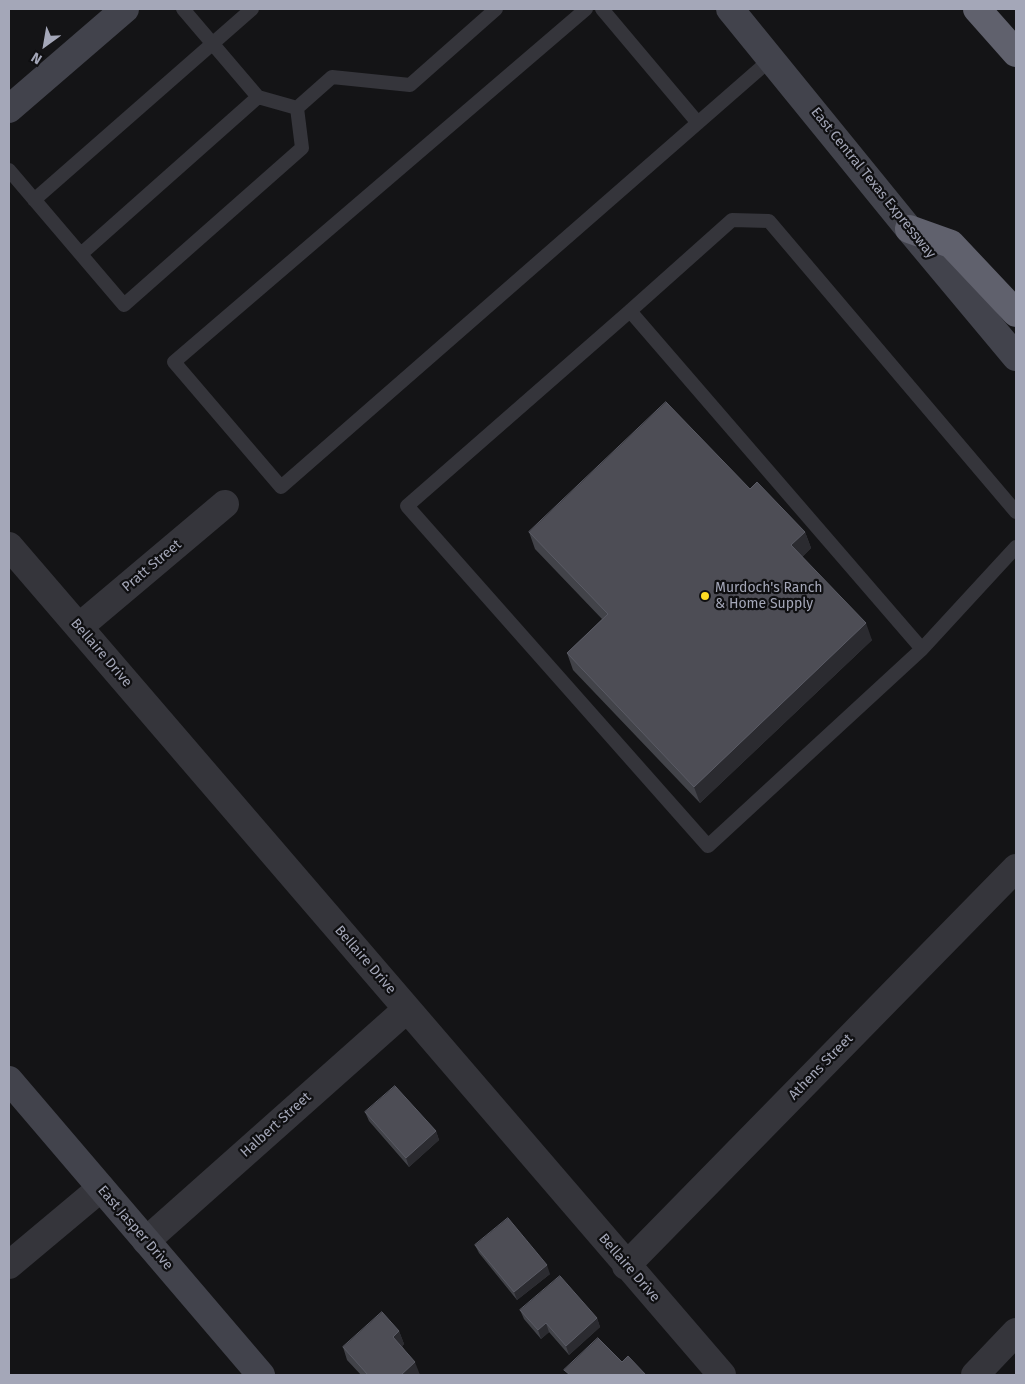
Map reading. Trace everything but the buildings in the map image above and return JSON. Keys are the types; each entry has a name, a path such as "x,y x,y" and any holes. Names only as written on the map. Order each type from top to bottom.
{"highway":[{"path":"977,9 1016,53"},
{"path":"909,229 951,244 1016,313"}],"street":[{"path":"9,109 125,9"},
{"name":"East Central Texas Expressway","path":"730,9 1016,357"},
{"name":"Pratt Street","path":"79,627 225,504"},
{"name":"Bellaire Drive","path":"9,546 626,1266 722,1375"},
{"name":"Athens Street","path":"626,1266 1016,868"},
{"name":"Halbert Street","path":"146,1241 407,1009"},
{"name":"East Jasper Drive","path":"9,1080 261,1375"},
{"path":"9,1266 101,1188"},
{"path":"975,1375 1016,1332"}],"lane":[{"path":"183,9 258,97 297,108"},
{"path":"34,200 252,9"},
{"path":"297,108 332,77 410,85 496,9"},
{"path":"586,9 174,362 282,487 771,59"},
{"path":"602,9 698,124"},
{"path":"81,254 258,97"},
{"path":"9,170 124,305 302,148 297,108"},
{"path":"1016,512 769,221 732,220 407,506 708,846 922,649 1016,547"},
{"path":"630,311 922,649"}],"place":[{"name":"Murdoch's Ranch & Home Supply","path":"705,596"}]}
